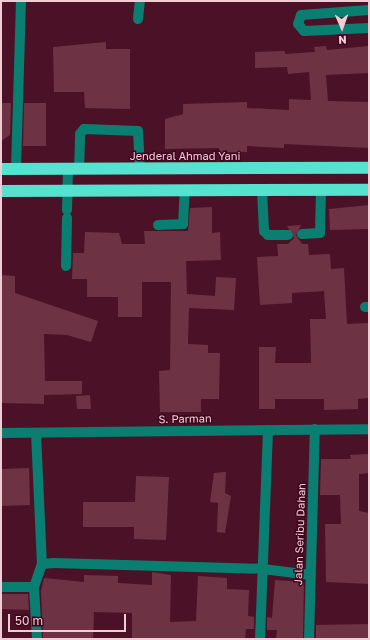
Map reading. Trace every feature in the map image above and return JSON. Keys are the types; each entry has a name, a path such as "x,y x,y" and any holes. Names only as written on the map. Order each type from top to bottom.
{"highway":[{"name":"Jenderal Ahmad Yani","path":"1,169 369,168"},
{"path":"1,191 369,190"}],"street":[{"path":"16,169 20,1"},
{"path":"138,19 140,1"},
{"path":"369,10 301,15 298,24 304,31 369,28"},
{"path":"66,266 67,191 80,134 84,129 138,131 140,169"},
{"path":"158,225 183,224 185,190"},
{"path":"262,190 264,231 268,235 288,235"},
{"path":"302,234 320,233 321,190"},
{"name":"Jalan Seribu Dahan","path":"309,639 315,429"},
{"name":"S. Parman","path":"1,433 369,429"},
{"path":"260,639 268,430"},
{"path":"36,433 42,564 34,587 37,639"},
{"path":"42,564 263,569 311,574"},
{"path":"1,587 34,587"}],"building":[{"path":"106,42 106,49 130,49 130,109 85,108 84,92 54,92 53,47"},
{"path":"326,46 327,50 369,46 369,73 326,75 328,101 369,102 369,148 284,144 284,148 247,146 247,152 219,153 219,148 165,149 165,119 183,114 183,104 247,102 247,108 289,110 289,99 311,100 309,72 288,74 287,67 255,68 255,52 285,51 285,54 315,52 314,47"},
{"path":"1,103 11,103 10,135 1,141"},
{"path":"24,103 46,103 46,146 23,146"},
{"path":"369,205 369,229 330,230 329,209"},
{"path":"212,207 212,233 220,232 221,260 186,261 187,294 215,296 216,277 236,278 234,310 189,308 188,344 208,345 208,353 220,353 219,399 201,399 201,412 160,412 159,371 170,370 171,282 142,282 142,317 118,317 118,297 87,297 87,279 72,279 73,253 84,253 85,232 119,233 122,244 145,244 144,231 188,231 190,208"},
{"path":"301,225 296,235 302,244 308,244 309,255 330,254 331,269 344,268 347,324 369,323 369,398 358,399 358,409 324,410 324,399 275,399 275,409 259,409 259,347 276,347 275,363 311,363 310,319 326,319 324,291 292,293 292,303 260,305 257,257 278,256 277,244 288,244 294,238 287,226"},
{"path":"1,275 15,276 15,293 98,321 91,342 67,335 44,334 45,381 82,381 82,394 44,395 44,404 1,403"},
{"path":"90,395 91,409 77,409 76,396"},
{"path":"369,454 369,473 359,474 359,511 369,513 369,584 326,582 325,524 341,524 340,495 320,495 321,459 351,459 350,455"},
{"path":"29,468 30,505 1,506 1,469"},
{"path":"226,472 225,493 231,496 225,533 217,532 218,503 210,502 214,473"},
{"path":"136,476 169,477 166,540 134,539 134,527 83,527 83,502 135,502"},
{"path":"152,572 171,575 170,622 196,621 198,576 227,578 227,589 249,590 248,616 254,617 254,629 246,629 245,639 132,639 132,613 94,612 93,639 43,639 41,591 44,578 84,582 84,575 118,576 118,583 152,585"},
{"path":"275,580 304,582 303,639 276,639 277,630 267,630 267,617 272,618"},
{"path":"1,594 28,594 29,610 1,609"},
{"path":"369,624 369,638 316,639 316,625"}]}
